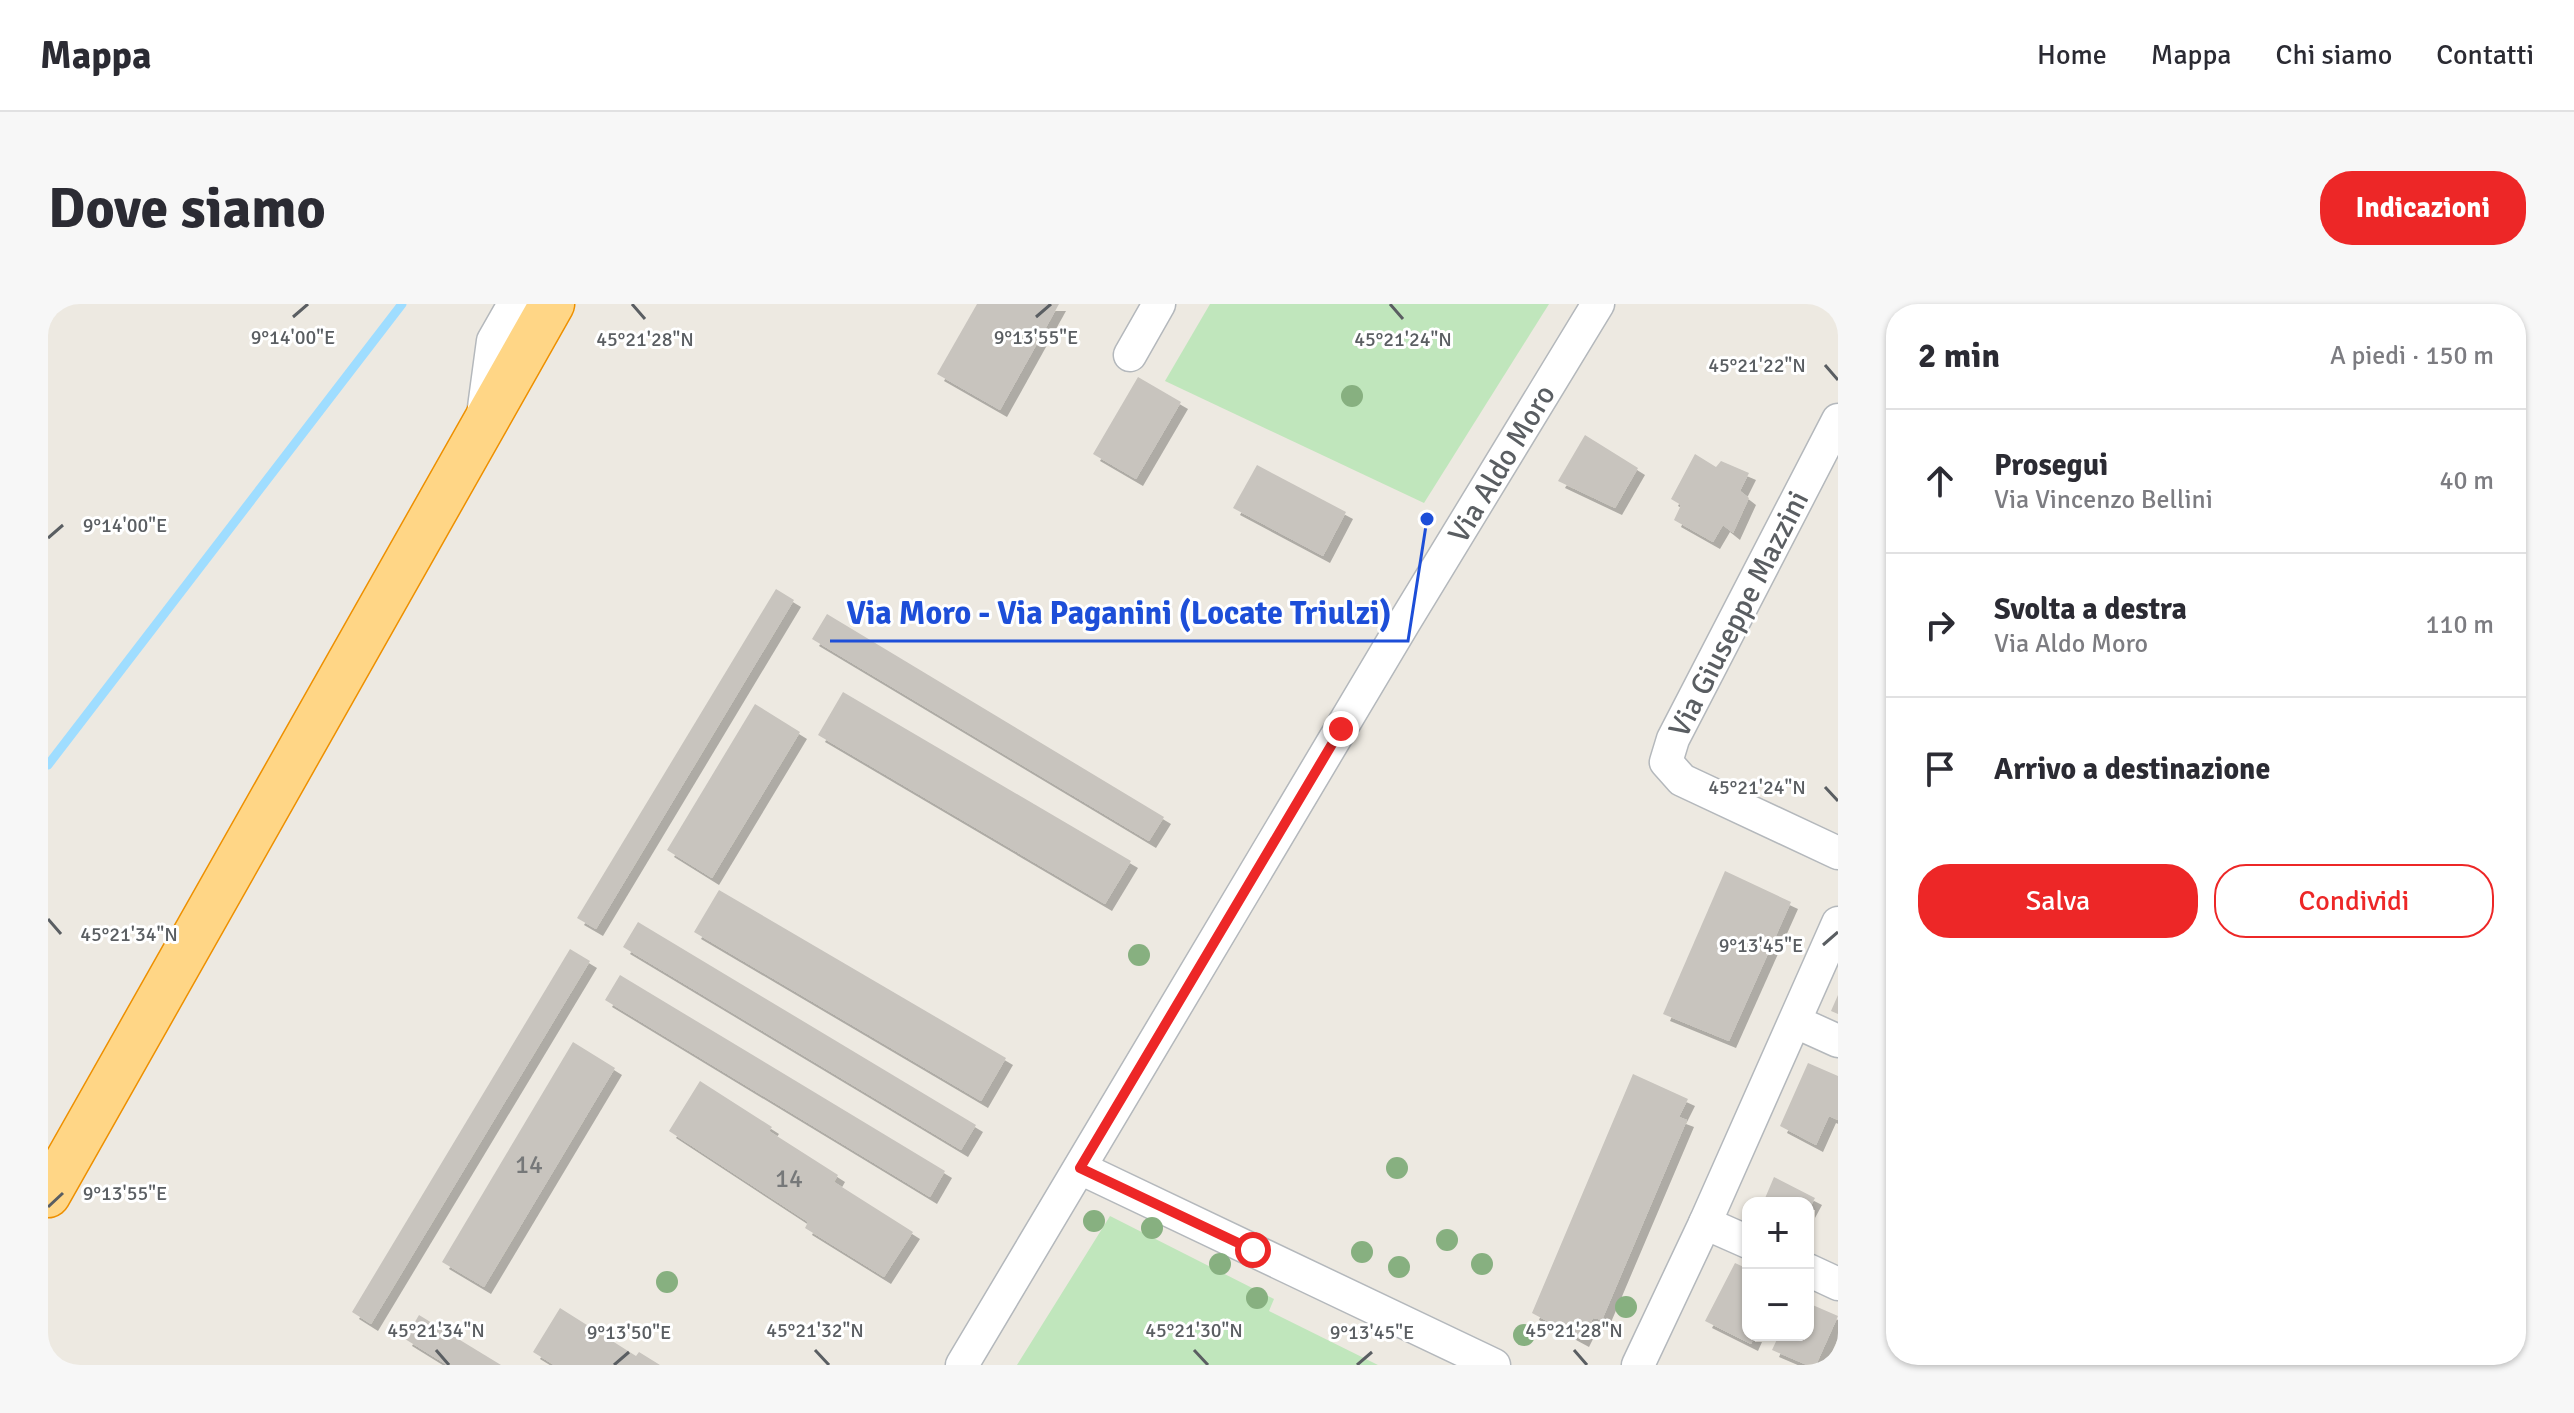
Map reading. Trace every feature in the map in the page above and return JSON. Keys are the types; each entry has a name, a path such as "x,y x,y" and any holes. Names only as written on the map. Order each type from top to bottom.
{"highway":[{"path":"48,1195 552,304"},
{"path":"48,1162 101,1099"}],"street":[{"path":"481,431 493,341 514,304"},
{"path":"1130,355 1159,304"},
{"name":"Via Aldo Moro","path":"962,1365 1405,621 1598,304"},
{"name":"Via Giuseppe Mazzini","path":"1838,420 1673,739 1666,762 1682,780 1838,853"},
{"path":"1638,1365 1796,1022 1838,923"},
{"path":"1796,1022 1838,1041"},
{"path":"1080,1168 1494,1365"},
{"path":"1705,1223 1742,1239"},
{"path":"1814,1273 1838,1284"}],"green space":[{"path":"1210,304 1549,304 1424,503 1165,381"},
{"path":"1110,1216 1274,1299 1269,1311 1378,1365 1017,1365"}],"building":[{"path":"977,304 1059,304 1000,410 937,374"},
{"path":"1138,377 1181,402 1136,479 1093,454"},
{"path":"1585,435 1638,468 1615,508 1558,481"},
{"path":"1695,454 1716,467 1721,461 1749,473 1740,491 1749,498 1733,533 1723,525 1713,542 1674,520 1681,505 1671,499"},
{"path":"1257,465 1346,512 1323,556 1233,508"},
{"path":"776,589 794,600 596,929 577,918"},
{"path":"827,614 1164,817 1149,841 812,639"},
{"path":"843,692 1131,861 1105,904 818,735"},
{"path":"755,704 800,732 712,878 667,850"},
{"path":"1725,871 1791,902 1729,1041 1663,1014"},
{"path":"719,890 1006,1058 981,1101 694,932"},
{"path":"638,922 976,1125 961,1150 623,947"},
{"path":"570,949 590,961 371,1324 352,1312"},
{"path":"620,975 945,1171 930,1197 605,1000"},
{"path":"1838,995 1838,1014 1831,1011"},
{"path":"573,1042 615,1068 484,1287 442,1262"},
{"path":"1808,1063 1838,1076 1838,1120 1829,1116 1816,1145 1780,1126"},
{"path":"1633,1074 1688,1099 1679,1117 1687,1120 1602,1320 1593,1318 1582,1340 1532,1313"},
{"path":"700,1081 772,1127 769,1131 838,1175 834,1182 913,1232 884,1277 805,1228 808,1222 669,1131"},
{"path":"1774,1177 1813,1197 1766,1197"},
{"path":"1735,1263 1742,1266 1742,1340 1705,1321"},
{"path":"1814,1306 1838,1316 1816,1365 1807,1365 1772,1350 1776,1341 1814,1341"},
{"path":"560,1308 636,1356 639,1352 660,1365 554,1365 533,1352"},
{"path":"419,1315 501,1365 447,1365 405,1339"}],"waterway":[{"path":"48,765 402,304"}],"place":[{"name":"Via Moro - Via Paganini (Locate Triulzi)","path":"1427,519"}],"route":[{"path":"1253,1250 1080,1168 1341,729"}]}
